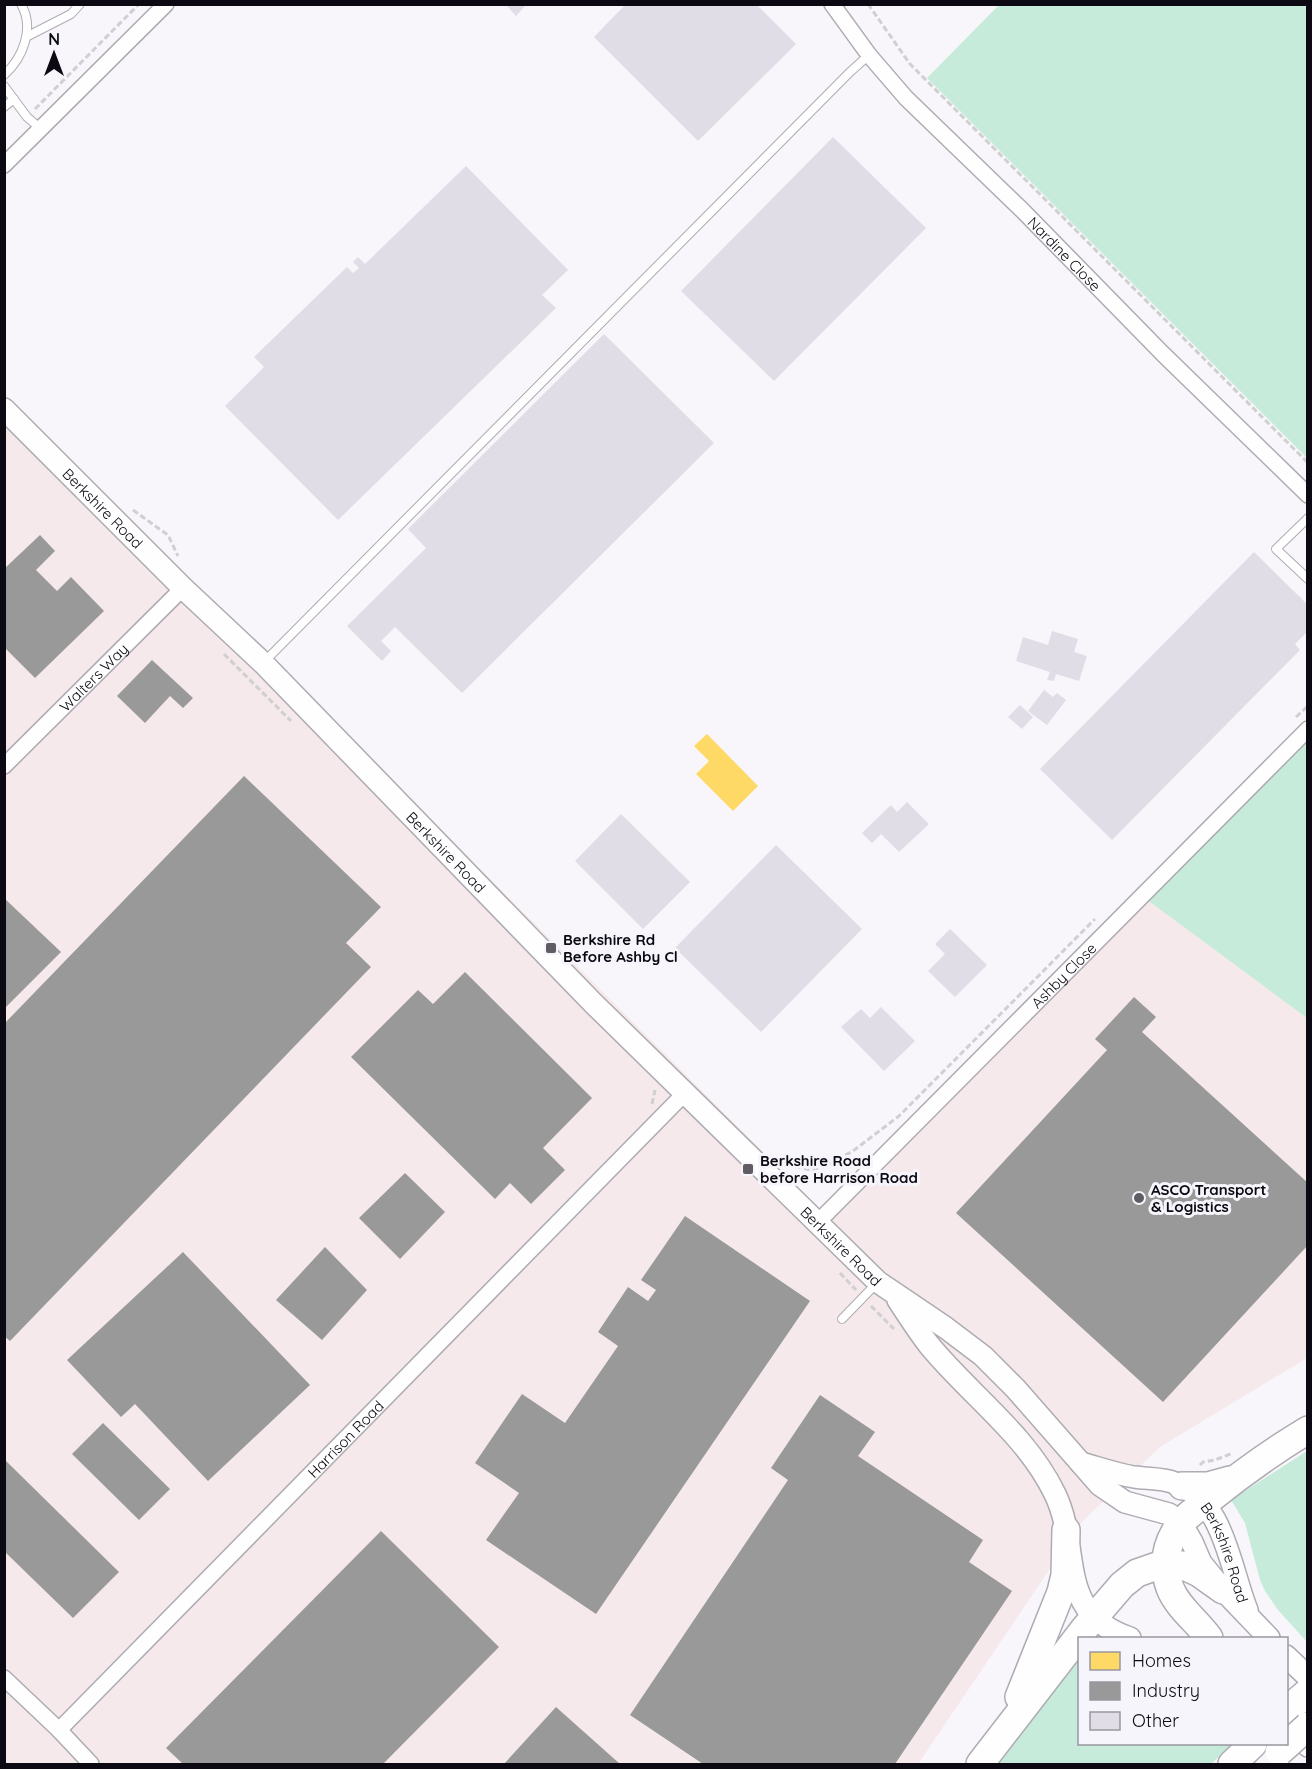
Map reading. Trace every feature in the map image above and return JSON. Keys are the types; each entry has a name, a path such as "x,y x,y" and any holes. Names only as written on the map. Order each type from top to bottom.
{"highway":[{"path":"1208,1637 1175,1599 1169,1585 1166,1564 1168,1546 1176,1528 1239,1476 1308,1430"},
{"path":"1182,1486 1209,1486 1239,1476"},
{"path":"1006,1728 1061,1592 1065,1575 1066,1530"},
{"path":"1079,1637 1129,1579 1145,1569 1166,1564 1191,1568 1223,1590"},
{"path":"980,1764 1078,1638"},
{"path":"1288,1710 1308,1692"},
{"path":"1288,1744 1308,1726"},
{"path":"1232,1764 1251,1745"},
{"path":"1273,1758 1287,1745"}],"main road":[{"name":"Berkshire Road","path":"4,409 183,588 263,663 593,1003 884,1286 929,1345 1028,1451 1057,1497 1066,1530 1074,1579 1086,1608 1106,1628 1128,1637"},
{"name":"Berkshire Road","path":"884,1286 946,1328 982,1356 1015,1388 1100,1485 1114,1496 1134,1506 1169,1514 1181,1523 1201,1563 1262,1632"},
{"name":"Berkshire Road","path":"1080,1463 1119,1474 1163,1480 1182,1486 1204,1504 1221,1528 1247,1611 1262,1632"},
{"path":"1288,1657 1308,1677"},
{"path":"1288,1725 1308,1746"}],"street":[{"path":"4,165 166,4"},
{"name":"Nardine Close","path":"832,4 869,55 906,98 1022,210 1163,354 1308,495"},
{"name":"Walters Way","path":"4,766 183,588"},
{"name":"Ashby Close","path":"818,1222 1308,729"},
{"name":"Harrison Road","path":"59,1730 686,1092"},
{"path":"4,1678 92,1764"}],"lane":[{"path":"4,75 12,68 26,37 28,22 21,4"},
{"path":"26,37 70,14 80,4"},
{"path":"263,663 869,55"},
{"path":"4,86 27,117 41,129"},
{"path":"4,107 14,99"},
{"path":"1308,518 1276,549 1308,579"},
{"path":"842,1319 884,1286"}],"path":[{"path":"27,117 139,4"},
{"path":"868,4 910,64 1308,463"},
{"path":"1291,722 1308,706"},
{"path":"784,1164 811,1170 825,1166 853,1151 899,1116 1099,915"},
{"path":"884,1320 901,1336"}],"shaded area":[{"path":"4,393 825,1214 1141,894 1307,1017 1307,1358 1160,1447 1081,1523 918,1764 5,1764"}],"green space":[{"path":"1000,4 1307,5 1307,458 927,78"},
{"path":"1307,729 1307,1018 1142,896"},
{"path":"1307,1451 1307,1642 1278,1610 1265,1591 1245,1523 1231,1500"},
{"path":"1078,1656 1078,1745 1232,1745 1211,1764 996,1764"}],"building: Homes":[{"path":"707,734 758,786 733,811 696,774 709,761 694,746"}],"building: Industry":[{"path":"40,535 55,551 36,570 57,591 71,577 104,611 35,678 4,647 4,569"},
{"path":"152,660 193,698 183,708 170,696 145,723 117,696"},
{"path":"244,776 381,907 346,943 371,967 10,1341 4,1336 4,1024"},
{"path":"4,898 61,952 4,1009"},
{"path":"465,972 592,1098 543,1148 565,1170 531,1204 510,1183 495,1199 351,1057 418,990 433,1004"},
{"name":"ASCO Transport & Logistics","path":"1134,997 1156,1017 1142,1032 1308,1183 1308,1245 1163,1402 956,1213 1107,1050 1095,1039"},
{"path":"405,1173 445,1212 400,1259 359,1218"},
{"path":"685,1216 810,1301 596,1614 486,1540 519,1493 475,1463 522,1394 565,1423 618,1346 598,1332 628,1287 648,1301 656,1290 641,1280"},
{"path":"325,1247 367,1290 322,1340 276,1300"},
{"path":"183,1252 310,1385 208,1481 135,1404 121,1417 67,1360"},
{"path":"820,1395 875,1432 858,1456 983,1540 969,1562 1012,1591 895,1764 703,1764 630,1715 788,1480 771,1468"},
{"path":"103,1423 170,1489 139,1520 72,1454"},
{"path":"4,1459 119,1572 73,1618 4,1551"},
{"path":"381,1531 499,1647 383,1764 183,1764 166,1748"},
{"path":"556,1707 620,1764 504,1764"}],"building: Other":[{"path":"505,4 527,4 516,16"},
{"path":"626,4 756,4 796,44 698,141 594,37"},
{"path":"833,137 926,228 774,381 681,291"},
{"path":"466,166 568,270 542,295 556,308 338,520 225,406 264,367 254,357 347,267 353,273 359,268 353,262 358,257 365,264"},
{"path":"604,334 714,443 462,693 395,627 381,641 391,651 382,661 347,626 426,548 408,529"},
{"path":"1254,552 1308,605 1308,631 1295,644 1300,650 1112,840 1040,769"},
{"path":"1052,631 1078,639 1074,652 1087,656 1079,681 1056,674 1054,681 1047,680 1050,672 1016,661 1023,637 1048,645"},
{"path":"1044,690 1053,697 1057,693 1066,700 1047,725 1028,711"},
{"path":"1020,705 1033,717 1022,729 1008,717"},
{"path":"907,802 929,824 899,852 881,834 872,843 862,833 891,805 897,812"},
{"path":"621,814 690,882 643,929 575,861"},
{"path":"776,845 862,929 761,1032 675,948"},
{"path":"950,929 987,965 955,997 928,971 945,954 935,944"},
{"path":"881,1007 915,1041 884,1071 841,1027 861,1009 870,1018"}],"place":[{"name":"Berkshire Rd Before Ashby Cl","path":"551,948"},
{"name":"Berkshire Road before Harrison Road","path":"748,1169"},
{"name":"ASCO Transport & Logistics","path":"1139,1198"}]}
